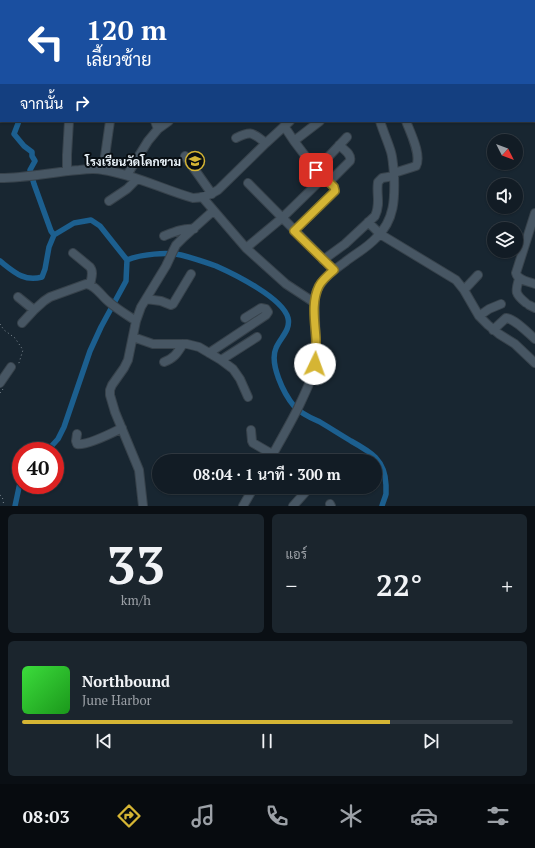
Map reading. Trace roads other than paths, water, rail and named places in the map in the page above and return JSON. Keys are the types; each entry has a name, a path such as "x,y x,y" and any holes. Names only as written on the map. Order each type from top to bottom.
{"street":[{"path":"68,171 69,122"},
{"path":"103,170 110,122"},
{"path":"155,122 158,129"},
{"path":"127,176 148,141 158,129 168,122"},
{"path":"294,141 319,122"},
{"path":"272,454 305,393 315,364 316,293 320,285 334,270 367,247 380,234 389,220 393,209 395,197 392,154 380,122"},
{"path":"323,260 345,244 375,216 379,204 378,182 382,178 416,166 418,162 417,155 406,122"},
{"path":"0,178 28,177 87,169 103,170 137,179 194,198 203,198 218,190 287,124 294,141 316,170 334,187 335,191 294,231"},
{"path":"236,138 247,133 251,133 266,143"},
{"path":"316,170 347,137"},
{"path":"246,248 350,161 350,156 340,145"},
{"path":"185,156 212,194"},
{"path":"109,201 128,189 137,179"},
{"path":"248,183 334,270"},
{"path":"203,198 246,248 286,284 315,303"},
{"path":"143,506 139,470 115,412 110,394 112,385 128,360 136,321 141,307 166,266 176,245 214,211"},
{"path":"535,213 516,273 519,279 535,283"},
{"path":"368,222 380,234 456,280 464,290 479,316 493,330 515,344 535,363"},
{"path":"164,236 178,230 187,228 194,229"},
{"path":"73,253 92,269 90,284"},
{"path":"146,299 161,301 171,305 173,304 190,274"},
{"path":"464,290 478,275"},
{"path":"519,279 516,289 517,293 519,297 530,305"},
{"path":"22,323 44,300 86,284 90,284 108,301 136,321"},
{"path":"18,297 34,310"},
{"path":"479,316 490,308 501,304"},
{"path":"209,353 266,316 268,312 266,309 261,308 245,318"},
{"path":"493,330 506,318 509,318 535,339"},
{"path":"133,337 153,344 182,344 199,346 236,372 248,397"},
{"path":"221,360 257,337"},
{"path":"164,362 174,357 182,344"},
{"path":"2,385 15,367"},
{"path":"77,434 77,444 82,444 122,428"},
{"path":"251,430 252,441 266,454"},
{"path":"243,506 250,494"},
{"path":"293,506 304,494"}],"waterway":[{"path":"19,122 14,134 24,146 32,152 32,156 35,161 30,170 51,231 54,235"},
{"path":"0,261 24,277 42,277 49,247 54,235 74,223 91,220 100,226 127,260"},
{"path":"127,260 140,256 161,254 175,254 190,257 216,266 234,275 268,295 277,303 284,310 289,322 287,330 278,344 274,355 274,362 282,387 294,406 306,416 320,422 365,449 376,458 380,463 385,476 386,494 382,506"},
{"path":"55,442 64,427 90,351 126,281 127,260"},
{"path":"15,506 18,494"}],"place":[{"name":"โรงเรียนวัดโคกขาม","path":"195,161"}]}
